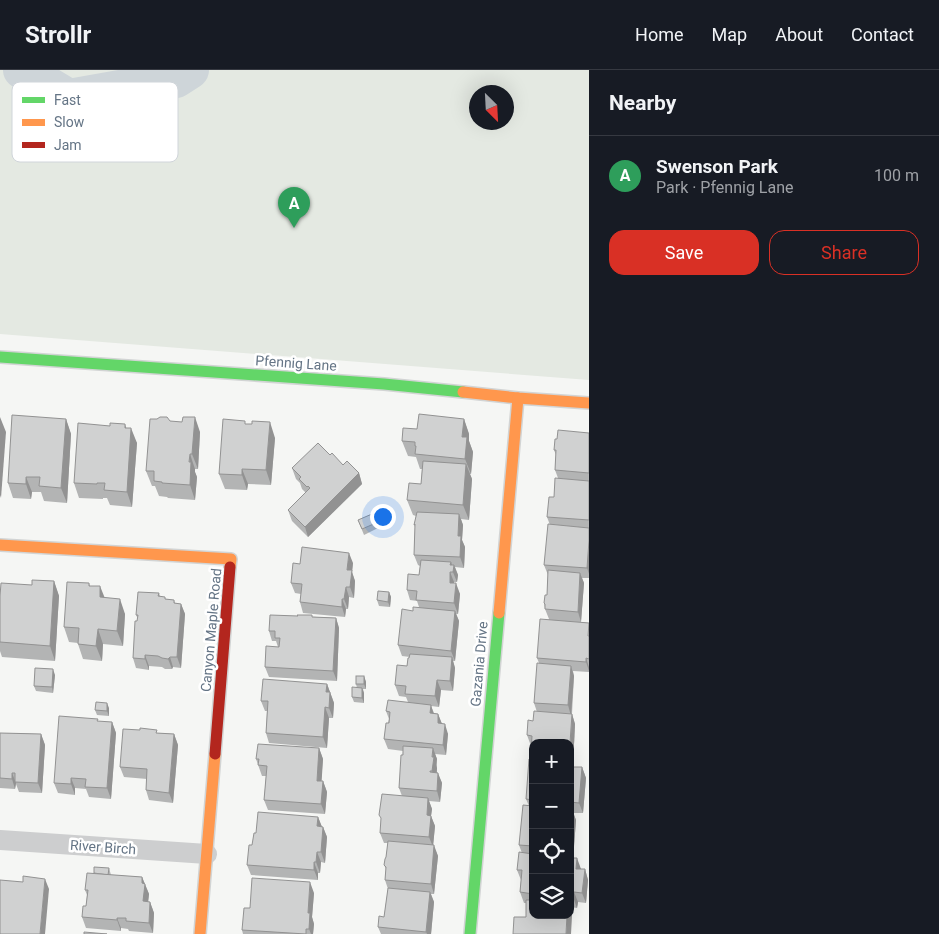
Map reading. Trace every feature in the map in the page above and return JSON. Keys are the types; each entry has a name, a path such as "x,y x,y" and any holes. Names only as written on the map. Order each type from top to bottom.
{"street":[{"name":"Pfennig Lane","path":"0,357 384,384 518,398 589,403"},
{"name":"Gazania Drive","path":"470,934 518,398"},
{"name":"Canyon Maple Road","path":"0,545 232,559 200,934"},
{"name":"River Birch","path":"0,840 207,854"}],"shaded area":[{"path":"0,70 589,70 589,380 0,334"}],"building":[{"path":"419,414 464,419 462,437 467,437 465,459 415,454 415,442 402,441 403,428 417,429"},
{"path":"12,415 66,419 61,488 39,486 40,477 26,477 26,484 8,483"},
{"path":"167,417 170,421 182,422 183,417 195,417 192,454 190,454 189,462 191,462 190,485 154,481 154,471 146,471 150,419"},
{"path":"223,419 245,421 245,424 252,424 252,421 270,422 266,470 242,469 242,475 219,474"},
{"path":"78,423 110,426 110,423 125,424 125,428 131,428 127,492 104,490 105,483 74,483"},
{"path":"558,430 589,433 589,473 555,470 556,450 554,450"},
{"path":"318,443 330,455 332,453 343,465 347,461 359,473 305,527 288,510 310,488 299,479 301,477 292,468"},
{"path":"423,461 466,464 463,505 407,500 409,483 421,484"},
{"path":"555,478 589,481 589,520 547,517 549,497 554,497"},
{"path":"417,512 459,514 458,536 461,536 460,557 414,555 414,525"},
{"path":"372,514 376,523 362,529 358,520"},
{"path":"548,524 589,528 587,568 544,565"},
{"path":"302,547 349,553 347,570 352,570 350,587 346,587 344,599 342,599 342,607 300,602 302,584 291,583 293,563 300,564"},
{"path":"421,560 451,562 450,565 454,565 453,572 450,572 450,583 456,583 454,603 416,600 417,591 407,590 408,574 419,575"},
{"path":"548,570 580,573 578,612 545,609"},
{"path":"32,580 54,581 50,646 0,642 1,583 32,585"},
{"path":"67,582 89,583 89,586 100,586 100,597 120,599 117,631 98,629 96,646 78,644 79,628 64,627"},
{"path":"378,591 389,592 388,602 377,600"},
{"path":"138,592 159,593 158,596 181,604 177,657 170,657 168,659 145,655 145,659 133,658 135,621 137,621 138,615 136,615"},
{"path":"413,607 455,611 451,651 398,645 402,609 413,611"},
{"path":"270,615 312,615 312,617 336,618 333,671 265,667 266,646 279,647 280,638 275,638 275,631 269,631"},
{"path":"540,619 589,623 589,659 586,658 586,662 537,658"},
{"path":"410,654 452,657 450,681 437,680 435,696 405,694 406,686 395,685 397,665 407,666"},
{"path":"537,663 571,666 568,705 534,703"},
{"path":"35,668 53,669 52,687 34,686"},
{"path":"356,676 364,676 364,684 356,684"},
{"path":"263,679 327,684 326,692 330,692 329,708 325,707 323,737 266,733 268,701 261,701"},
{"path":"352,687 362,688 362,698 352,697"},
{"path":"388,700 431,705 430,713 438,714 438,723 445,724 443,745 384,739 386,723 389,723 390,712 386,711"},
{"path":"96,702 107,703 107,711 95,710"},
{"path":"534,711 572,714 570,739 532,739 532,736 527,735 528,720 533,721"},
{"path":"59,716 112,722 107,788 85,787 86,779 71,778 71,784 54,783"},
{"path":"140,728 157,730 156,733 174,734 169,793 146,790 147,769 120,767 123,729 140,730"},
{"path":"0,733 41,734 38,783 15,782 15,773 12,773 12,779 0,778"},
{"path":"258,744 319,748 317,781 323,781 321,804 264,800 267,766 258,765 259,759 256,759"},
{"path":"403,746 433,748 432,757 434,757 432,771 430,772 438,773 437,791 399,788"},
{"path":"529,759 529,799 526,799"},
{"path":"574,767 582,767 579,803 574,802"},
{"path":"382,794 428,798 427,815 431,816 429,837 380,833 381,818 379,815"},
{"path":"523,805 529,806 529,846 519,845"},
{"path":"258,812 318,817 317,826 323,827 321,852 317,852 314,870 247,865 249,845 252,845 254,833 256,833"},
{"path":"388,841 434,845 431,884 385,880 386,867 384,865"},
{"path":"519,852 529,853 529,893 520,892 522,870 517,870"},
{"path":"574,858 577,858 576,869 585,869 582,893 574,892"},
{"path":"94,867 109,868 108,875 94,873"},
{"path":"87,873 142,877 142,883 145,884 143,901 150,902 149,923 126,921 126,918 117,918 117,920 82,917 83,906 86,906 88,890 85,890"},
{"path":"23,876 45,879 40,934 0,934 0,880 23,882"},
{"path":"252,878 310,882 309,929 306,929 306,934 242,930 244,908 250,908"},
{"path":"388,888 430,892 426,932 378,927 379,916 384,917"},
{"path":"526,900 529,900 529,919 567,919 566,934 513,934 514,917 526,917"},
{"path":"84,932 107,934 84,934"}],"waterway":[{"path":"22,70 42,82"},
{"path":"159,82 176,79 190,70"}],"traffic: fast":[{"path":"0,357 384,384 463,392"},
{"path":"470,934 499,613"}],"traffic: slow":[{"path":"463,392 589,403"},
{"path":"499,613 518,398"},
{"path":"0,545 231,559 230,567"},
{"path":"200,934 215,754"}],"traffic: jam":[{"path":"215,754 230,567"}],"place":[{"name":"Swenson Park","path":"294,228"}]}
